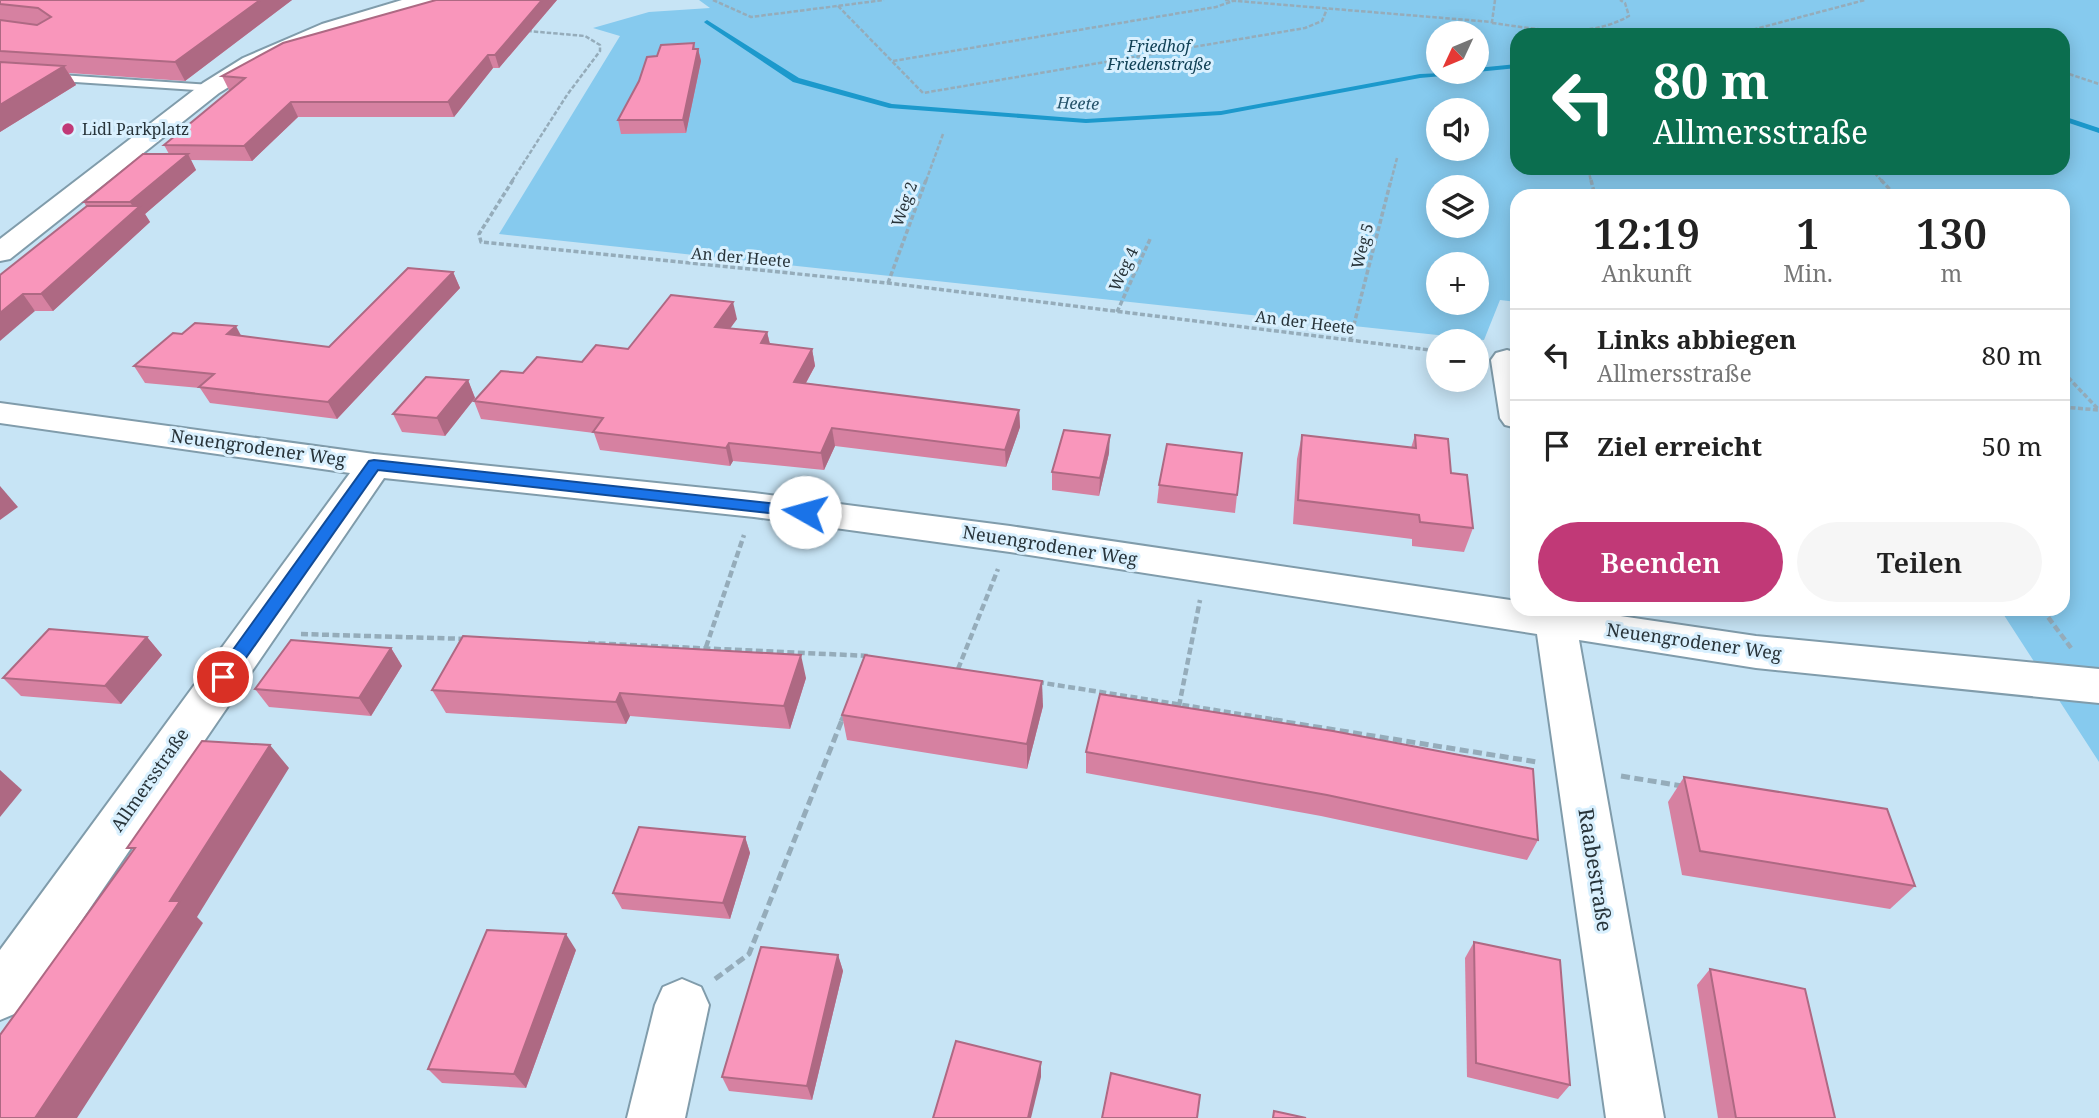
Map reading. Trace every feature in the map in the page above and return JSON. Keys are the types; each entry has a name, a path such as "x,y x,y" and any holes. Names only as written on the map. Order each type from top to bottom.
{"street":[{"path":"0,253 211,88 276,50 356,19 423,0"},
{"path":"332,4 356,19"},
{"path":"1507,360 1510,377"},
{"name":"Neuengrodener Weg","path":"0,413 374,465 754,505 1010,539 1206,571 1510,610"},
{"name":"Allmersstraße","path":"0,993 374,465"},
{"name":"Neuengrodener Weg","path":"1554,616 1756,652 2099,686"},
{"name":"Raabestraße","path":"1554,616 1635,1118"},
{"path":"656,1118 682,1005"}],"lane":[{"path":"0,74 211,88"}],"path":[{"path":"713,0 751,17 884,0"},
{"path":"1225,0 1538,28"},
{"path":"1492,22 1495,0"},
{"path":"1579,28 1617,25 1629,16 1625,3 1620,0"},
{"path":"1754,28 1865,0"},
{"path":"892,61 1236,1"},
{"path":"838,6 923,93 1305,28 1322,21 1327,9"},
{"name":"An der Heete","path":"522,30 585,36 600,45 600,51 567,95 479,234 481,242 888,283 1426,350"},
{"path":"2070,74 2099,84"},
{"name":"Weg 2","path":"888,283 943,134"},
{"name":"Weg 5","path":"1350,340 1397,158"},
{"path":"1876,175 1889,189"},
{"name":"Weg 4","path":"1117,312 1152,237"},
{"path":"2070,379 2099,410"},
{"path":"2070,408 2099,410"},
{"path":"706,647 754,505"},
{"path":"958,669 1010,539"},
{"path":"1179,706 1206,571"},
{"path":"255,632 474,639"},
{"path":"583,643 880,657"},
{"path":"862,668 867,655"},
{"path":"945,667 972,671"},
{"path":"1027,680 1688,788"},
{"path":"682,1005 749,954 847,707"}],"green space":[{"name":"Friedhof Friedenstraße","path":"699,0 2099,0 2099,762 2005,616 2070,616 2070,189 1510,189 1510,301 1500,300 1488,329 1426,329 1426,334 499,234 620,36 593,28 649,12 710,8"}],"building":[{"path":"0,0 260,0 175,62 0,51 0,20 37,25 51,17 38,8 0,4"},
{"path":"436,0 542,0 495,55 488,55 448,102 291,102 244,146 164,145 245,78 222,76 283,43"},
{"path":"694,43 693,49 698,49 683,120 618,120 639,81 647,57 657,56 661,45"},
{"path":"0,62 64,66 0,105"},
{"path":"143,154 188,154 130,202 84,202"},
{"path":"87,206 140,206 41,294 23,294 0,313 0,275"},
{"path":"408,268 453,272 328,402 199,387 214,374 134,366 173,333 182,334 195,323 236,326 227,334 329,347"},
{"path":"671,295 733,302 715,327 767,332 761,343 812,349 794,382 1019,410 1005,450 832,428 821,453 729,443 726,448 593,432 603,418 474,401 501,371 523,373 537,357 582,362 596,345 628,349"},
{"path":"426,377 468,380 437,418 393,414"},
{"path":"1064,430 1110,435 1100,478 1052,472"},
{"path":"1302,435 1416,448 1415,435 1448,439 1451,473 1467,475 1473,528 1420,522 1419,515 1298,500"},
{"path":"1167,444 1242,453 1237,495 1159,485"},
{"path":"49,629 147,637 105,686 3,678"},
{"path":"463,636 801,655 784,706 620,693 616,702 432,690"},
{"path":"291,640 391,648 359,698 255,689"},
{"path":"865,655 1042,681 1027,744 842,715"},
{"path":"1100,694 1333,731 1533,769 1538,840 1327,795 1086,752"},
{"path":"202,741 270,745 170,901 180,901 35,1118 0,1118 0,1035 135,848 127,848"},
{"path":"1684,777 1887,809 1915,886 1700,851"},
{"path":"639,827 745,837 723,903 613,893"},
{"path":"487,930 566,934 514,1074 428,1069"},
{"path":"1474,942 1560,960 1570,1085 1476,1063"},
{"path":"761,947 838,955 807,1086 722,1077"},
{"path":"1710,969 1805,989 1835,1118 1736,1118"},
{"path":"956,1041 1041,1062 1028,1118 933,1118"},
{"path":"1111,1073 1200,1095 1197,1118 1102,1118"},
{"path":"1274,1111 1306,1118 1273,1118"}],"waterway":[{"name":"Heete","path":"707,22 796,80 892,106 1086,121 1221,113 1426,75"},
{"name":"Heete","path":"1489,69 1510,67"},
{"name":"Heete","path":"2070,121 2099,131"}],"place":[{"name":"Lidl Parkplatz","path":"68,129"}],"route":[{"path":"223,677 374,465 805,512"}]}
